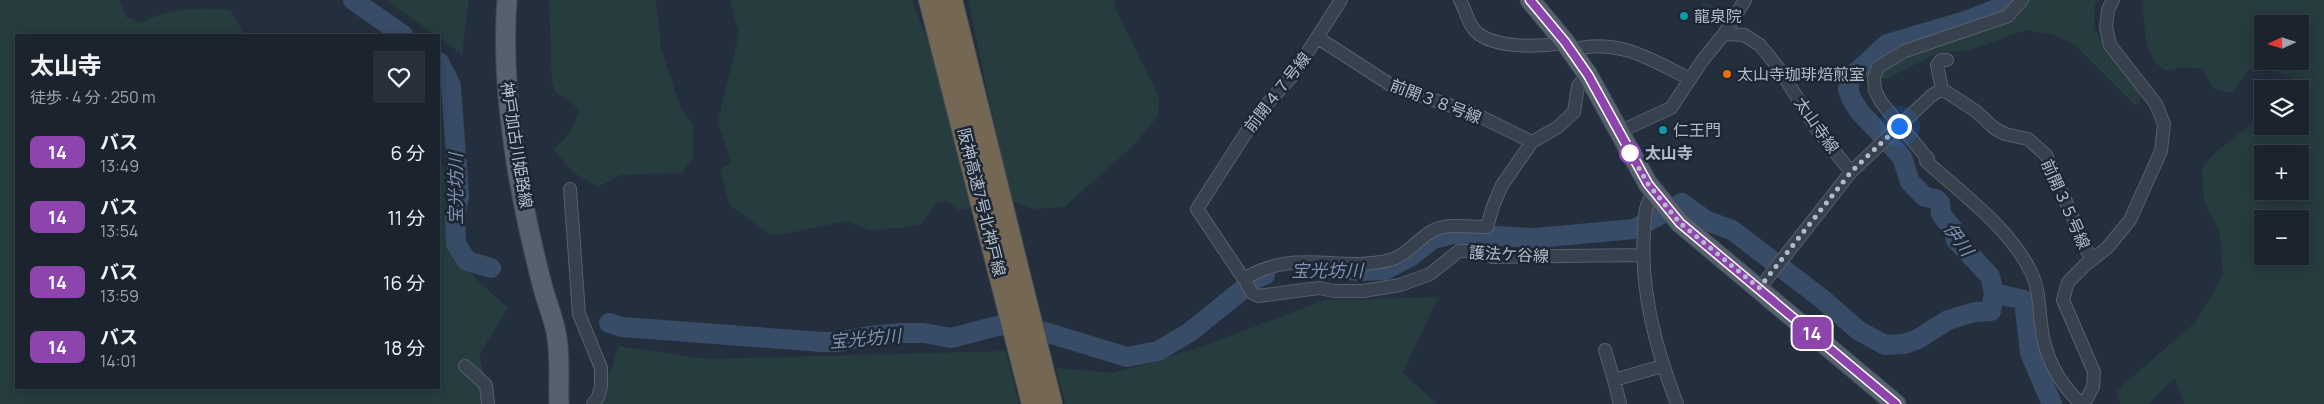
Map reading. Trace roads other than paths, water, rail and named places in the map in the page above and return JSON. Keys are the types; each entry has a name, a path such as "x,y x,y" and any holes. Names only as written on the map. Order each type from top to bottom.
{"highway":[{"name":"阪神高速7号北神戸線","path":"930,0 973,127 1051,404"},
{"name":"阪神高速7号北神戸線","path":"951,0 973,127 1033,404"}],"main road":[{"name":"神戸加古川姫路線","path":"507,0 504,30 507,98 522,190 543,288 556,333 559,404"},
{"path":"1530,0 1568,46 1588,75 1619,132 1664,203 1762,284 1896,404"},
{"name":"神戸加古川姫路線","path":"543,288 547,330 549,404"}],"street":[{"name":"前開４７号線","path":"1341,0 1293,75 1258,114 1197,209 1244,279 1255,272 1297,261 1367,264 1391,260 1409,250 1434,229 1487,227 1502,185 1532,142"},
{"path":"1460,0 1473,30 1493,41 1526,46 1622,48 1690,79"},
{"path":"1619,132 1671,108 1724,34 1745,0"},
{"path":"2022,0 2008,16 1906,51 1878,67 1874,78 1875,90 1881,102 1928,159 1926,161 1993,222 2018,250 2032,273 2039,301 2043,340 2050,361 2059,380 2088,399 2094,372 2063,300 2068,282 2107,248 2130,220 2161,151 2164,124 2156,104 2110,45 2106,27 2108,10 2113,0"},
{"name":"太山寺線","path":"1724,34 1744,35 1760,45 1780,70 1816,128 1851,172"},
{"name":"前開３８号線","path":"1318,38 1394,87 1473,113 1532,142"},
{"path":"1762,284 1851,172 1900,125 1942,89 1937,65 1941,60 1947,60"},
{"path":"1532,142 1558,127 1574,112 1578,86 1588,75"},
{"name":"前開３５号線","path":"1942,89 1976,112 1994,128 2005,134 2028,139 2046,155 2091,260"},
{"path":"570,189 579,314 601,368 601,386 598,397 592,404"},
{"path":"1664,203 1646,202 1643,255 1644,286 1662,366 1677,404"},
{"name":"護法ケ谷線","path":"1244,280 1252,293 1258,296 1319,288 1334,292 1363,291 1400,285 1430,274 1459,251 1475,251 1494,257 1643,255"},
{"path":"1606,350 1620,404"},
{"path":"466,366 486,385 488,404"},
{"path":"1614,380 1662,366"}],"waterway":[{"name":"宝光坊川","path":"353,0 402,34"},
{"name":"宝光坊川","path":"1325,268 1359,271 1385,270 1410,257 1433,239 1453,234 1536,238 1634,229 1682,203 1707,221 1732,230 1821,298 1859,331 1885,345 1904,344 1918,339 1948,320 1975,312 1991,311 1994,293 1990,276 1956,240 1953,229 1941,214 1940,203 1936,199 1925,197 1910,182 1902,157 1859,111 1848,89 1851,77 1887,44 1965,21 1999,8 2011,0"},
{"name":"宝光坊川","path":"440,64 451,86 459,197 455,216 456,244 467,261 491,268"},
{"name":"宝光坊川","path":"609,323 622,327 822,342 837,342 901,333 924,333 951,338 1001,325 1045,332 1127,357 1158,351 1190,332 1257,278 1265,275"},
{"name":"伊川","path":"1994,293 2024,300 2030,353 2052,404"}],"place":[{"name":"龍泉院","path":"1684,16"},
{"name":"太山寺珈琲焙煎室","path":"1727,74"},
{"name":"仁王門","path":"1663,130"},
{"name":"太山寺","path":"1630,153"}]}
